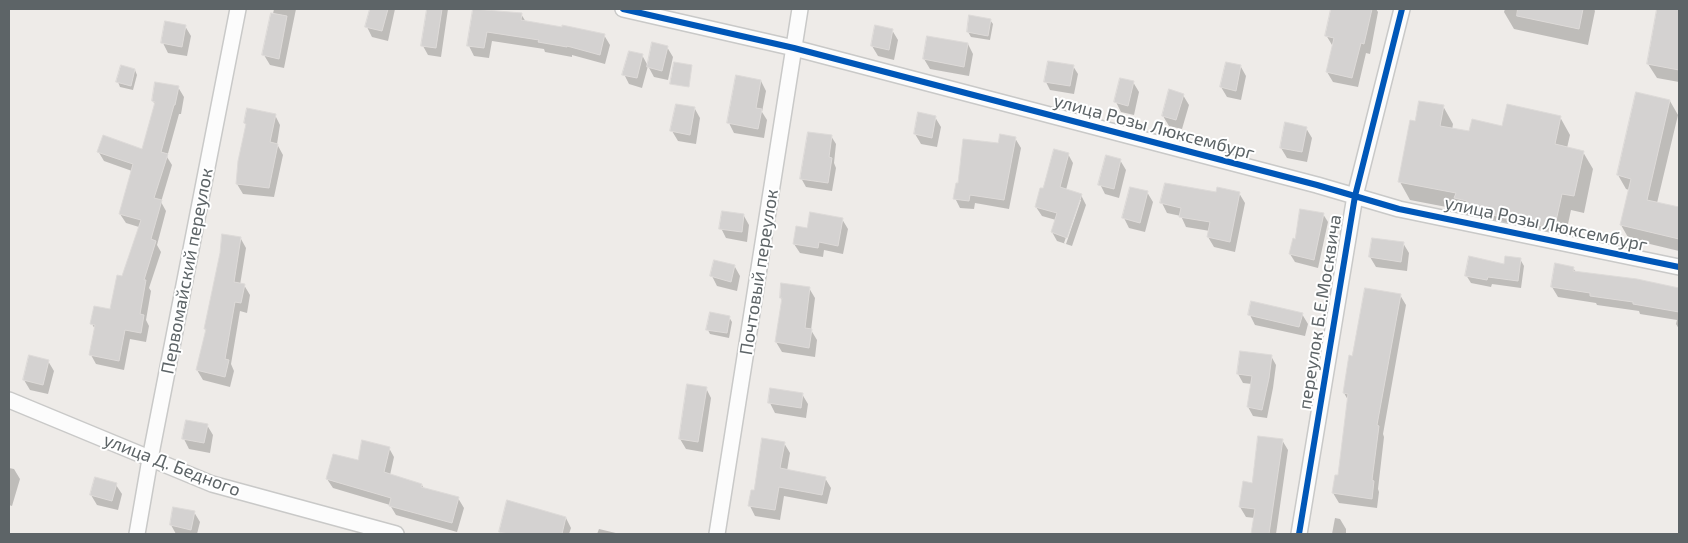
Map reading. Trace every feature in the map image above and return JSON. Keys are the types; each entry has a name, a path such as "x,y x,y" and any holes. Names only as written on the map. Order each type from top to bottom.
{"street":[{"name":"Первомайский переулок","path":"138,534 150,459 238,9"},
{"name":"улица Розы Люксембург","path":"623,9 794,48 1355,196 1399,210 1679,266"},
{"name":"Почтовый переулок","path":"718,534 800,9"},
{"name":"переулок Б.Е.Москвича","path":"1299,534 1355,196 1402,9"},
{"name":"улица Д. Бедного","path":"9,400 212,484 396,534"}],"building":[{"path":"370,9 388,9 382,31 365,27"},
{"path":"427,9 442,9 436,48 421,46"},
{"path":"473,9 522,13 521,20 562,27 562,25 605,34 600,55 567,46 538,42 539,40 487,32 484,48 467,46"},
{"path":"1331,9 1372,9 1364,44 1361,43 1352,78 1326,72 1334,38 1325,36"},
{"path":"1518,9 1583,9 1579,29 1517,16"},
{"path":"1657,9 1679,9 1679,70 1647,64"},
{"path":"271,13 287,16 279,59 262,55"},
{"path":"969,15 991,19 988,36 967,32"},
{"path":"165,21 186,25 182,47 161,43"},
{"path":"875,25 893,29 889,50 871,46"},
{"path":"927,36 968,43 964,67 923,59"},
{"path":"652,42 668,46 662,71 647,67"},
{"path":"629,51 643,54 637,78 622,75"},
{"path":"1048,61 1074,65 1070,86 1044,82"},
{"path":"674,62 692,65 689,87 670,84"},
{"path":"1226,62 1241,65 1236,91 1220,87"},
{"path":"121,65 135,69 131,86 116,82"},
{"path":"736,75 761,80 756,108 762,109 758,129 727,123"},
{"path":"1120,78 1134,81 1128,106 1114,102"},
{"path":"155,82 179,86 161,152 168,154 154,198 162,200 151,239 156,241 144,280 146,280 140,314 144,315 141,333 125,330 119,361 89,355 95,325 90,324 94,306 110,309 117,275 122,276 141,220 119,214 133,164 97,152 103,135 142,149 155,102 152,101"},
{"path":"1169,89 1184,94 1176,120 1162,116"},
{"path":"1636,92 1670,100 1647,200 1679,207 1679,239 1620,225 1631,179 1617,175"},
{"path":"1419,101 1444,105 1440,126 1469,131 1472,119 1502,126 1507,104 1561,116 1555,144 1584,151 1574,196 1562,194 1556,221 1552,220 1551,228 1465,209 1467,201 1454,198 1456,193 1398,182 1410,120 1415,121"},
{"path":"676,104 695,107 690,135 670,131"},
{"path":"247,108 276,114 270,142 278,144 269,188 236,184"},
{"path":"918,112 936,116 932,138 914,134"},
{"path":"1285,122 1307,127 1302,152 1280,148"},
{"path":"808,132 832,135 829,157 832,158 828,183 800,179"},
{"path":"1000,134 1016,137 1004,200 970,195 969,201 953,199 956,183 958,183 963,139 998,143"},
{"path":"1054,149 1069,153 1060,187 1082,194 1067,238 1051,232 1057,213 1035,207 1040,188 1043,188"},
{"path":"1106,155 1121,159 1114,189 1098,185"},
{"path":"1165,183 1216,192 1217,187 1240,192 1230,242 1207,237 1210,222 1179,217 1181,208 1160,203"},
{"path":"1130,187 1148,191 1140,223 1122,218"},
{"path":"1300,209 1324,213 1314,260 1289,254 1293,238 1295,239"},
{"path":"722,211 744,214 742,232 719,229"},
{"path":"810,212 843,218 838,246 819,242 818,248 793,244 796,226 807,228"},
{"path":"222,234 241,237 234,282 245,284 241,303 235,302 225,359 229,360 225,377 196,370 206,329 204,329 220,253"},
{"path":"1372,238 1404,242 1401,262 1369,257"},
{"path":"1469,256 1504,264 1505,256 1521,258 1518,281 1488,277 1487,280 1465,276"},
{"path":"714,260 735,265 731,282 710,276"},
{"path":"1555,263 1574,267 1573,271 1637,279 1679,288 1679,312 1633,304 1633,302 1590,296 1590,293 1551,287"},
{"path":"781,283 810,287 805,328 812,329 809,348 775,342 782,298 780,298"},
{"path":"1365,288 1401,294 1377,425 1379,426 1372,480 1374,481 1372,499 1332,493 1335,475 1338,475 1348,394 1343,393 1349,355 1352,356"},
{"path":"1251,301 1303,313 1299,327 1248,315"},
{"path":"710,312 730,316 727,333 706,330"},
{"path":"1240,351 1272,355 1262,410 1247,407 1252,376 1237,374"},
{"path":"29,355 49,360 43,385 23,380"},
{"path":"687,384 707,387 698,442 679,439"},
{"path":"770,388 803,393 801,408 768,403"},
{"path":"186,420 208,424 204,443 182,439"},
{"path":"1258,436 1283,439 1269,534 1251,534 1255,509 1239,507 1243,481 1252,483"},
{"path":"762,438 785,442 780,468 826,477 822,495 779,487 775,510 748,506 751,490 754,490"},
{"path":"362,440 390,447 384,472 422,484 421,487 459,497 452,523 389,506 391,498 326,479 333,454 358,460"},
{"path":"95,477 117,483 112,501 90,495"},
{"path":"507,500 566,517 562,534 509,534 499,532"},
{"path":"173,507 195,511 191,530 170,525"}],"cycle path":[{"path":"623,9 794,48 1317,185 1399,209 1679,267"},
{"path":"1299,534 1355,196 1402,9"}]}
